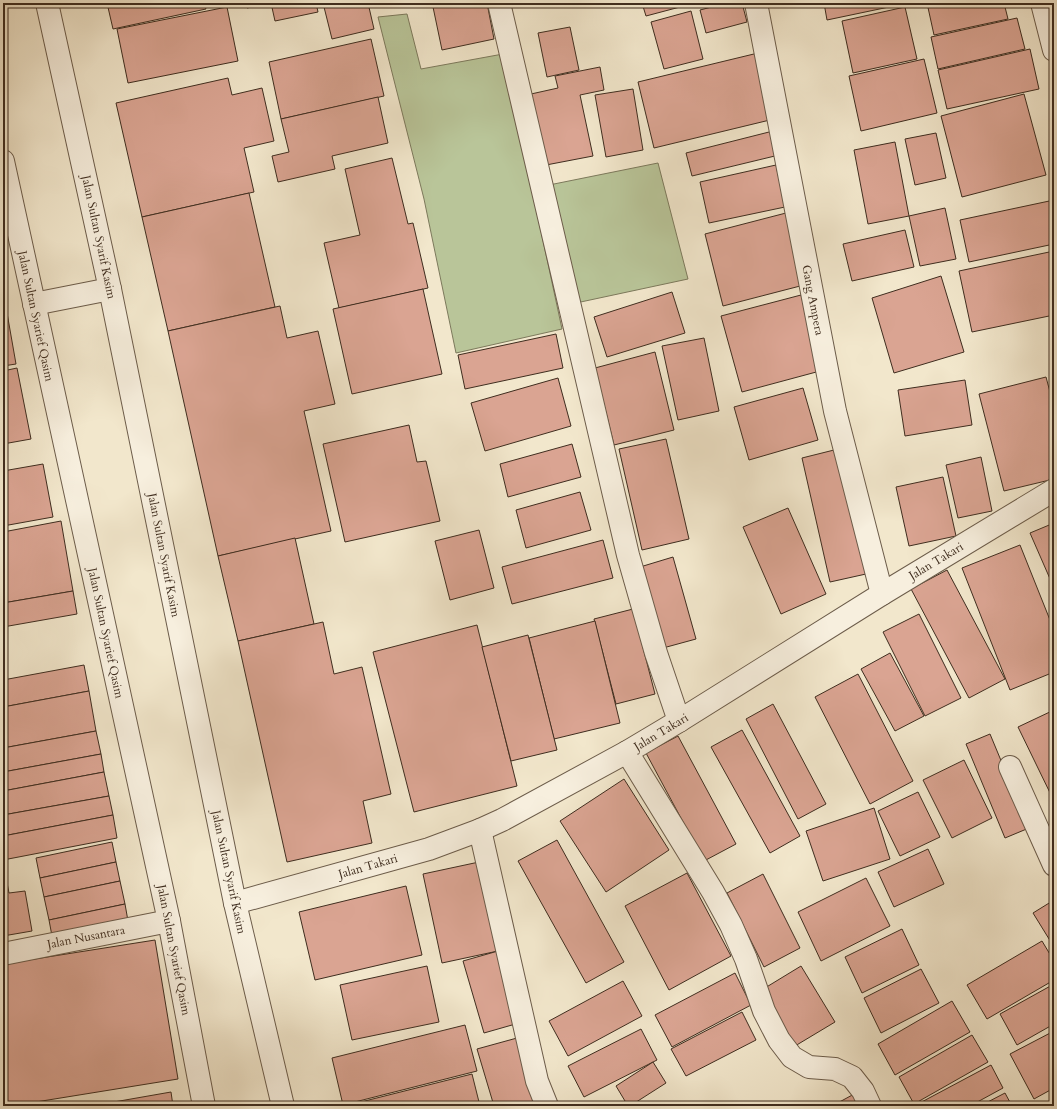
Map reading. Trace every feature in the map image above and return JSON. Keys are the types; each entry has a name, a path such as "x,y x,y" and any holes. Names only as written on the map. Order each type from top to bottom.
{"street":[{"name":"Jalan Sultan Syarif Kasim","path":"47,3 110,289 235,903 283,1106"},
{"path":"499,3 628,555 656,653 679,721"},
{"name":"Gang Ampera","path":"756,3 834,411 882,594"},
{"path":"1042,3 1053,40"},
{"name":"Jalan Sultan Syarief Qasim","path":"3,161 12,251 34,304 169,921 204,1106"},
{"path":"34,304 110,289"},
{"name":"Jalan Takari","path":"235,903 429,849 502,820 627,752 679,721 882,594 1054,490"},
{"path":"627,752 714,892 746,959 764,1011 779,1040 792,1057 809,1067 835,1069 852,1077 863,1091 870,1106"},
{"path":"1010,767 1054,865"},
{"path":"480,830 537,1081 547,1106"},
{"name":"Jalan Nusantara","path":"3,954 169,921"}],"green space":[{"path":"407,14 421,69 503,54 562,329 456,353 424,199 378,17"},
{"path":"658,163 688,279 576,303 549,185"}],"building":[{"path":"107,3 204,3 206,9 113,29"},
{"path":"246,3 270,3 247,8"},
{"path":"271,3 316,3 318,12 275,21"},
{"path":"323,3 368,3 374,29 332,39"},
{"path":"453,3 487,3 494,39 442,50 433,7"},
{"path":"642,3 695,3 646,16"},
{"path":"727,3 742,3 747,22 706,33 700,10"},
{"path":"824,3 888,3 889,7 827,20"},
{"path":"927,3 1004,3 1008,19 934,35"},
{"path":"227,7 238,61 128,83 117,29"},
{"path":"905,7 917,59 853,73 842,21"},
{"path":"691,11 703,59 664,69 651,22"},
{"path":"1017,18 1025,49 938,69 931,37"},
{"path":"570,27 579,70 547,77 538,33"},
{"path":"371,39 384,96 281,119 269,62"},
{"path":"1030,49 1039,89 947,109 938,70"},
{"path":"758,53 774,119 654,148 638,82"},
{"path":"924,59 937,113 861,131 849,76"},
{"path":"600,67 604,90 580,95 593,156 546,165 531,94 558,88 555,76"},
{"path":"228,78 232,95 262,88 274,141 244,148 254,192 142,217 116,103"},
{"path":"633,89 643,150 606,157 595,95"},
{"path":"1024,94 1046,175 962,197 941,116"},
{"path":"378,97 388,143 332,156 335,169 278,182 272,156 289,152 281,119"},
{"path":"773,131 779,155 692,176 686,153"},
{"path":"936,133 946,178 915,185 905,139"},
{"path":"895,142 909,216 868,224 854,150"},
{"path":"392,158 408,224 413,223 428,288 339,308 324,243 360,235 345,169"},
{"path":"776,165 785,207 709,223 700,182"},
{"path":"249,193 275,307 168,331 142,217"},
{"path":"1054,200 1054,244 969,262 960,220"},
{"path":"945,208 956,259 920,266 909,216"},
{"path":"786,213 804,285 723,306 705,234"},
{"path":"905,230 914,267 852,281 843,244"},
{"path":"1054,251 1054,315 972,332 959,271"},
{"path":"941,276 964,352 894,373 872,298"},
{"path":"423,289 442,374 352,394 333,309"},
{"path":"3,290 16,364 3,366"},
{"path":"672,292 685,333 607,357 594,317"},
{"path":"801,295 820,371 742,392 721,316"},
{"path":"280,306 287,338 318,331 335,404 304,411 331,531 218,556 168,331"},
{"path":"556,334 563,368 465,389 458,355"},
{"path":"704,338 719,411 678,420 662,346"},
{"path":"655,352 674,430 614,445 595,368"},
{"path":"17,368 31,439 3,444 3,371"},
{"path":"1046,377 1054,407 1054,479 1004,491 979,394"},
{"path":"558,378 571,426 485,451 471,403"},
{"path":"965,380 972,425 905,436 898,390"},
{"path":"803,388 818,440 749,460 734,407"},
{"path":"409,425 417,462 426,461 440,521 345,542 323,444"},
{"path":"666,439 689,539 642,550 619,449"},
{"path":"572,444 581,477 508,497 500,464"},
{"path":"838,449 866,574 830,582 802,458"},
{"path":"981,457 992,511 958,518 946,465"},
{"path":"43,464 53,517 3,526 3,471"},
{"path":"943,477 956,536 909,546 896,487"},
{"path":"580,492 591,530 526,548 516,510"},
{"path":"788,508 826,594 781,614 743,527"},
{"path":"61,521 73,591 3,603 3,532"},
{"path":"1054,523 1054,588 1030,533"},
{"path":"479,530 494,588 450,600 435,541"},
{"path":"295,538 314,624 238,641 218,556"},
{"path":"603,540 613,578 512,604 502,567"},
{"path":"1020,545 1054,630 1054,672 1010,690 962,568"},
{"path":"673,557 696,639 663,648 640,567"},
{"path":"947,570 1005,679 969,698 911,589"},
{"path":"73,591 77,614 3,627 3,603"},
{"path":"633,609 655,694 616,704 594,619"},
{"path":"919,614 961,698 925,716 883,632"},
{"path":"595,621 620,723 554,739 529,638"},
{"path":"323,622 334,674 362,667 391,794 363,801 372,843 287,862 238,641"},
{"path":"477,625 517,786 414,812 373,652"},
{"path":"528,635 557,750 511,761 482,647"},
{"path":"890,653 924,716 895,731 861,669"},
{"path":"84,665 89,691 3,707 3,680"},
{"path":"858,674 913,781 870,804 815,697"},
{"path":"89,691 96,731 3,748 3,707"},
{"path":"773,704 826,804 798,819 746,719"},
{"path":"1054,710 1054,801 1018,727"},
{"path":"742,730 800,836 770,853 711,747"},
{"path":"96,731 101,754 3,772 3,748"},
{"path":"990,734 1029,828 1005,838 966,744"},
{"path":"678,736 736,844 704,861 646,753"},
{"path":"101,754 104,772 3,791 3,772"},
{"path":"964,760 992,818 952,838 923,780"},
{"path":"104,772 109,796 3,815 3,791"},
{"path":"624,779 669,850 606,892 560,821"},
{"path":"918,792 940,837 900,856 878,811"},
{"path":"109,796 113,815 3,836 3,815"},
{"path":"874,808 890,859 823,881 806,831"},
{"path":"113,815 117,838 3,860 3,836"},
{"path":"557,840 624,962 586,983 518,861"},
{"path":"112,842 116,862 40,878 36,858"},
{"path":"928,849 944,884 894,907 878,872"},
{"path":"116,862 120,881 44,897 40,878"},
{"path":"479,862 498,951 442,963 423,874"},
{"path":"3,867 9,893 25,891 32,931 3,936"},
{"path":"687,873 731,956 669,990 625,906"},
{"path":"763,874 800,948 764,967 727,893"},
{"path":"866,878 890,926 821,961 798,912"},
{"path":"120,881 125,904 49,920 44,897"},
{"path":"406,886 422,955 315,980 299,912"},
{"path":"1054,900 1054,947 1033,913"},
{"path":"125,904 128,921 52,936 49,920"},
{"path":"902,929 919,965 862,993 845,957"},
{"path":"155,940 178,1079 11,1106 3,1106 3,964"},
{"path":"1042,941 1054,961 1054,980 987,1019 967,985"},
{"path":"498,951 519,1023 484,1033 463,961"},
{"path":"427,966 439,1022 352,1040 340,985"},
{"path":"801,966 835,1022 795,1046 760,991"},
{"path":"921,969 939,1003 881,1033 864,998"},
{"path":"735,973 751,1005 672,1047 655,1015"},
{"path":"623,981 642,1016 568,1056 549,1021"},
{"path":"1054,984 1054,1024 1017,1045 1000,1014"},
{"path":"952,1001 970,1032 895,1075 878,1044"},
{"path":"742,1012 756,1040 686,1076 671,1049"},
{"path":"465,1025 477,1071 343,1105 332,1058"},
{"path":"641,1029 657,1060 584,1097 568,1066"},
{"path":"1054,1031 1054,1088 1034,1099 1010,1054"},
{"path":"972,1035 988,1062 914,1104 899,1077"},
{"path":"517,1038 537,1106 494,1106 477,1049"},
{"path":"653,1062 666,1083 628,1106 616,1086"},
{"path":"991,1065 1003,1088 970,1106 916,1105"},
{"path":"472,1074 480,1106 345,1106"},
{"path":"171,1092 173,1106 91,1106"},
{"path":"856,1093 862,1106 832,1106"},
{"path":"1005,1093 1012,1106 980,1106"},
{"path":"1054,1099 1054,1106 1042,1106"}]}
